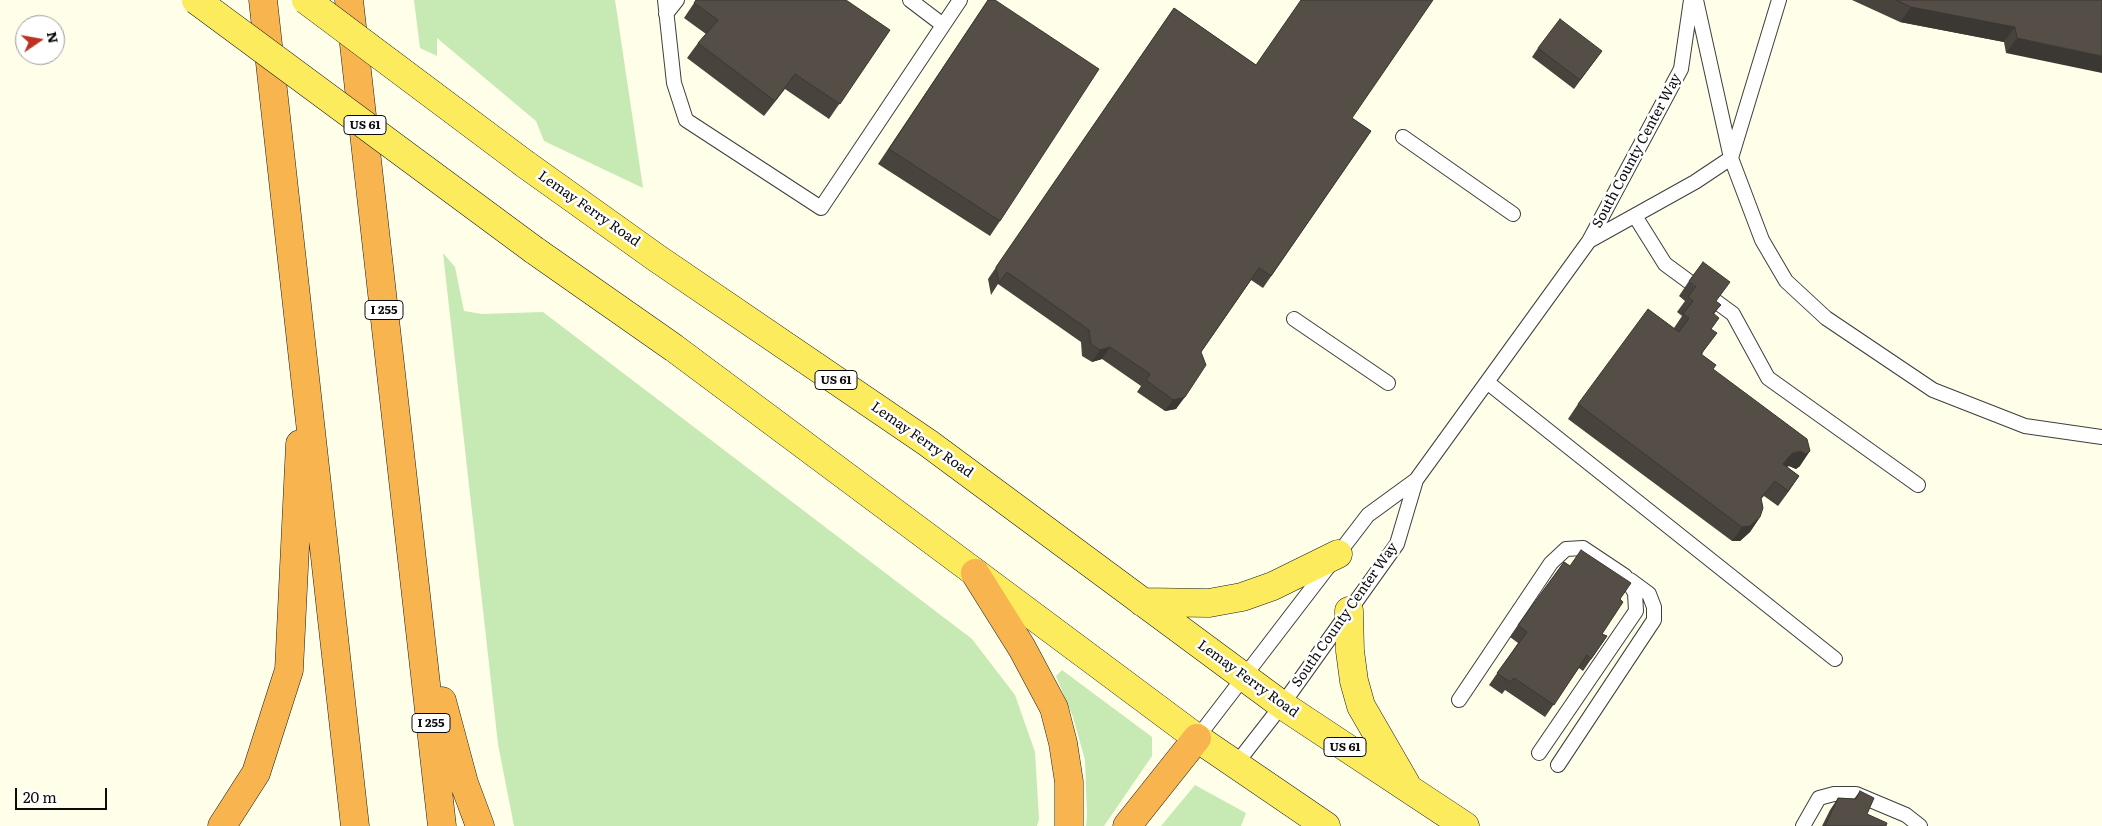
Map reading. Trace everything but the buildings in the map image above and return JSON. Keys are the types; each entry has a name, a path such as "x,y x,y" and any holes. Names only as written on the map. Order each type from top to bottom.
{"highway":[{"path":"263,0 356,826"},
{"name":"I 255","path":"349,0 442,826"},
{"path":"222,826 256,773 289,670 303,358"},
{"path":"975,573 1022,648 1054,708 1063,743 1069,782 1069,826"},
{"path":"419,620 464,783 480,826"},
{"path":"1128,826 1197,738"}],"main road":[{"name":"US 61","path":"196,0 534,250 681,354 1197,738 1326,826"},
{"name":"Lemay Ferry Road","path":"306,0 524,164 666,264 928,443 1282,704 1465,826"},
{"path":"1142,602 1209,603 1242,597 1273,586 1338,554"},
{"path":"1349,611 1351,658 1362,706 1409,790"}],"lane":[{"path":"677,0 666,7 674,83 686,120 821,208 960,0"},
{"path":"910,0 943,25"},
{"name":"South County Center Way","path":"1197,738 1368,516 1416,480 1589,241 1681,69 1690,0"},
{"path":"1696,0 1731,158 1762,240 1786,281 1826,318 1933,390 2025,426 2102,437"},
{"path":"1731,158 1779,0"},
{"path":"1403,137 1513,214"},
{"name":"South County Center Way","path":"1589,241 1635,216 1731,158"},
{"path":"1635,216 1665,264 1733,314 1768,378 1918,485"},
{"path":"1294,319 1388,382"},
{"path":"1487,382 1835,659"},
{"name":"South County Center Way","path":"1236,764 1282,704 1397,544 1416,480"},
{"path":"1459,700 1550,562 1566,549 1584,548 1649,594 1654,607 1654,620 1558,765"},
{"path":"1539,753 1636,611 1635,593 1625,576"},
{"path":"1804,826 1819,798 1834,794 1856,794 1906,815 1920,826"}],"green space":[{"path":"414,0 615,0 643,188 544,141 536,121 437,38 437,56 420,48"},
{"path":"443,253 455,267 464,311 482,314 543,312 972,639 1015,695 1035,752 1039,819 1037,826 514,826 498,744"},
{"path":"1062,670 1152,737 1152,756 1104,826 1086,826 1085,760 1073,717 1056,676"},
{"path":"1195,785 1246,813 1241,826 1161,826"}]}
